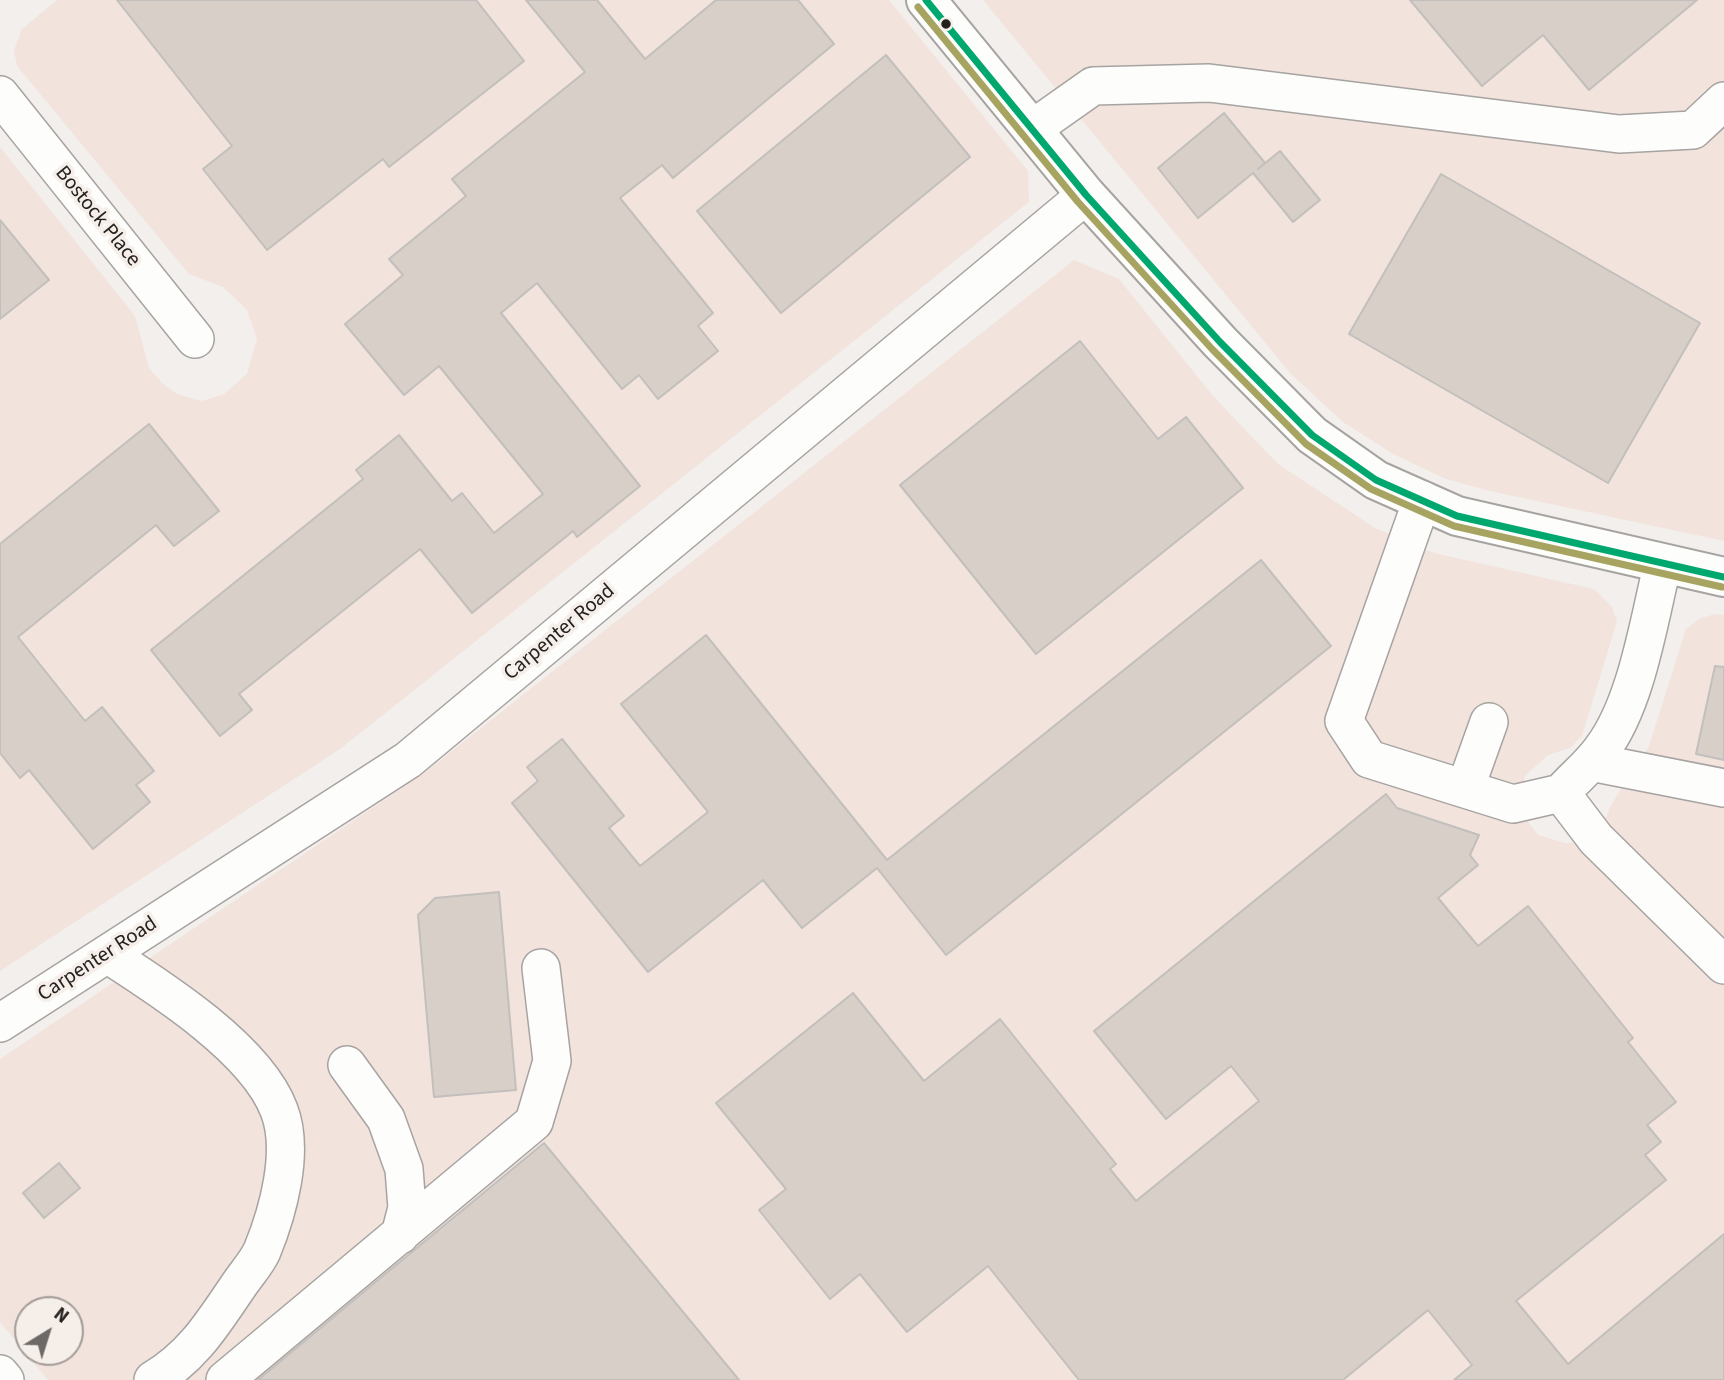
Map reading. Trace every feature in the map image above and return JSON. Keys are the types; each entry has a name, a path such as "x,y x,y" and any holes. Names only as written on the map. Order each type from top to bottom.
{"main road":[{"path":"926,0 1086,195 1220,342 1312,435 1377,480 1457,516 1724,577"}],"street":[{"path":"1032,129 1093,86 1209,83 1619,134 1693,130 1724,101"},
{"name":"Bostock Place","path":"0,95 195,339"},
{"name":"Carpenter Road","path":"0,1023 408,760 1086,195"},
{"path":"1422,500 1344,721 1369,759 1513,804 1561,793 1602,750 1618,722 1632,688 1663,563"},
{"path":"1465,789 1489,722"},
{"path":"1591,762 1724,788"},
{"path":"1561,793 1596,839 1724,965"},
{"path":"107,954 194,1014 257,1073 279,1110 286,1154 279,1196 261,1253 196,1347 153,1380"},
{"path":"225,1380 534,1122 552,1061 541,968"},
{"path":"347,1065 386,1119 404,1168 407,1208 400,1235"},
{"path":"0,1374 5,1380"}],"shaded area":[{"path":"57,0 889,0 1028,171 1029,202 340,749 0,971 0,147 135,316 149,368 162,383 177,394 202,401 224,394 247,374 257,339 247,310 223,287 189,274 17,66 14,50 22,29"},
{"path":"983,0 1724,0 1724,541 1490,491 1446,479 1393,454 1343,422 1291,374"},
{"path":"1074,260 1119,279 1213,396 1278,464 1375,528 1434,553 1594,589 1612,607 1617,621 1582,736 1570,748 1548,755 1525,776 1520,799 1526,819 1538,835 1565,843 1578,842 1603,825 1611,805 1649,746 1686,629 1699,619 1715,614 1724,615 1724,1380 48,1380 36,1366 84,1366 84,1296 14,1296 14,1339 0,1322 0,1059 424,773"}],"building":[{"path":"117,0 476,0 524,61 389,167 383,159 267,250 203,169 232,146"},
{"path":"526,0 597,0 645,59 716,0 798,0 834,44 673,178 662,165 620,198 713,313 698,326 718,351 658,399 639,375 622,389 537,283 501,313 640,486 577,537 573,531 472,613 420,549 239,694 252,710 220,736 151,650 363,479 356,470 399,435 452,501 462,493 494,533 543,494 439,366 404,395 345,324 403,275 389,259 466,196 452,179 585,72"},
{"path":"1410,0 1697,0 1589,90 1543,35 1482,86"},
{"path":"886,55 970,157 781,313 697,211"},
{"path":"1224,113 1265,163 1258,169 1280,151 1320,200 1293,222 1253,173 1198,218 1158,168"},
{"path":"1441,174 1700,323 1608,483 1349,334"},
{"path":"0,220 49,280 0,319"},
{"path":"1080,341 1158,439 1186,417 1243,488 1036,654 900,485"},
{"path":"149,424 219,511 174,546 156,525 18,637 85,721 102,707 154,771 136,785 150,802 93,849 29,770 20,778 0,753 0,544"},
{"path":"1261,560 1331,646 946,955 877,868 802,928 763,880 648,972 512,803 538,781 527,767 562,739 624,816 609,828 640,866 708,812 621,704 706,635 887,860"},
{"path":"1715,666 1724,667 1724,760 1696,754"},
{"path":"1386,794 1397,808 1479,835 1470,855 1478,865 1438,898 1478,946 1528,906 1633,1038 1628,1042 1676,1102 1647,1125 1661,1142 1645,1155 1666,1180 1516,1301 1568,1364 1724,1234 1724,1380 1454,1380 1472,1365 1428,1310 1343,1380 1079,1380 988,1266 907,1332 860,1274 830,1299 759,1210 786,1189 716,1103 853,993 924,1081 1000,1019 1116,1164 1110,1169 1136,1201 1259,1101 1231,1066 1166,1119 1094,1031"},
{"path":"499,892 516,1090 434,1097 418,915 435,898"},
{"path":"544,1143 739,1380 258,1380 384,1275"},
{"path":"59,1163 80,1188 44,1218 23,1193"}],"transit line":[{"path":"926,0 1086,195 1220,342 1312,435 1376,480 1457,516 1724,577"},
{"path":"918,7 1078,202 1212,349 1306,444 1371,489 1454,526 1722,587"}]}
